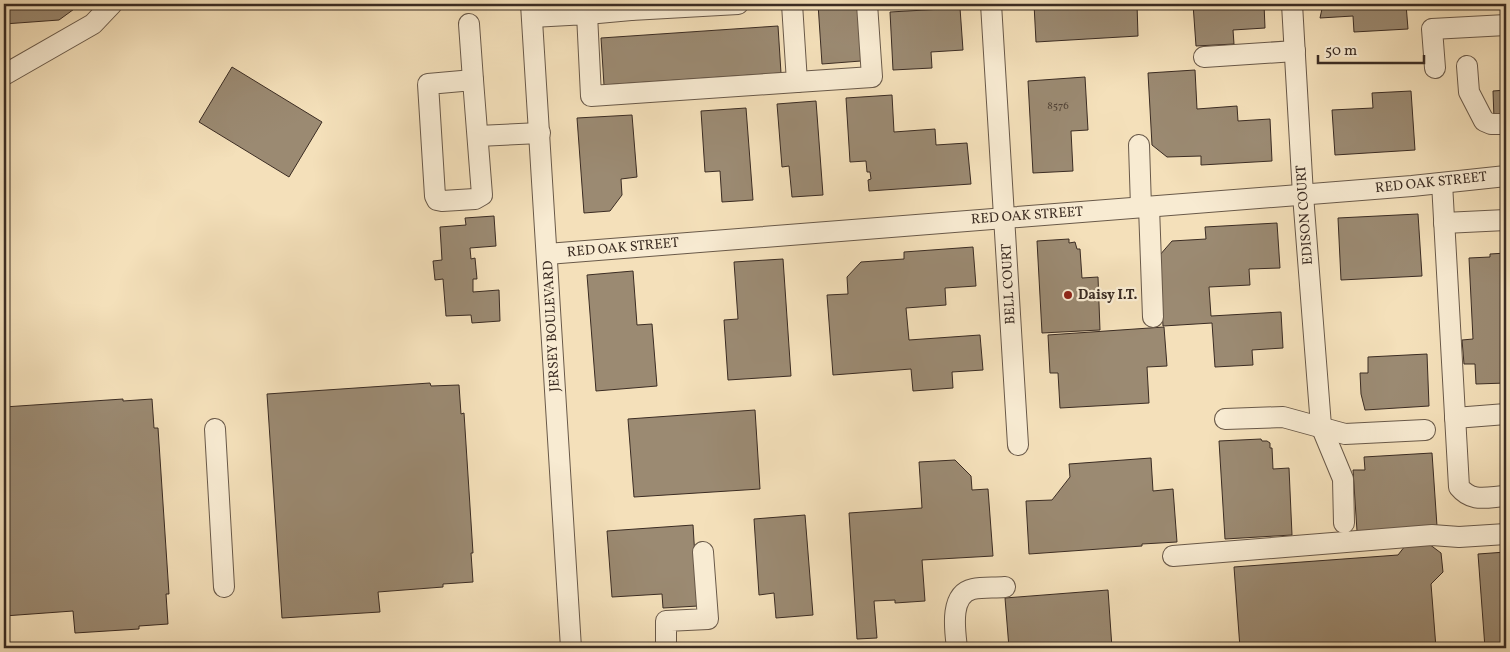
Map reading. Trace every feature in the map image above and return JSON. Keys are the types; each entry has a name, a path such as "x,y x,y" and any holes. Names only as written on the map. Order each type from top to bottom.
{"street":[{"path":"4,75 93,24 112,4"},
{"path":"532,10 587,14 630,7 738,4"},
{"path":"792,4 797,82"},
{"path":"587,14 592,96 872,77 867,4"},
{"name":"BELL COURT","path":"991,4 1018,445"},
{"name":"EDISON COURT","path":"1292,4 1303,195 1321,426 1343,480 1344,523"},
{"name":"JERSEY BOULEVARD","path":"532,10 571,648"},
{"path":"469,24 474,80 482,195 475,200 437,200 428,84 474,80"},
{"path":"1435,68 1432,29 1506,25"},
{"path":"1204,57 1295,51"},
{"path":"1467,66 1469,92 1484,121 1491,124 1506,124"},
{"path":"478,136 540,133"},
{"path":"1139,145 1153,317"},
{"name":"RED OAK STREET","path":"547,254 1303,195 1506,176"},
{"path":"1442,183 1459,487 1466,495 1476,498 1506,496"},
{"path":"1444,223 1506,220"},
{"path":"1455,418 1506,414"},
{"path":"1225,419 1283,417 1345,434 1425,430"},
{"path":"215,429 224,587"},
{"path":"1173,556 1432,536 1459,537 1506,534"},
{"path":"666,648 666,622 708,619 703,552"},
{"path":"957,648 954,610 965,593 972,590 1005,587"}],"building":[{"path":"4,4 81,4 59,20 4,24"},
{"path":"818,4 858,4 861,61 822,64"},
{"path":"1034,4 1137,4 1138,36 1036,42"},
{"path":"1193,4 1264,4 1265,28 1233,30 1234,44 1196,46"},
{"path":"1323,4 1406,4 1408,29 1354,32 1353,16 1320,18"},
{"path":"960,8 963,50 931,52 932,68 893,70 890,12"},
{"path":"778,26 781,73 604,85 601,38"},
{"path":"232,67 322,122 289,177 199,122"},
{"path":"1195,70 1197,109 1237,106 1238,121 1270,119 1272,161 1201,165 1201,156 1167,157 1152,145 1148,73"},
{"path":"1085,77 1088,130 1071,131 1073,171 1033,173 1028,81"},
{"path":"1506,90 1506,118 1494,119 1493,91"},
{"path":"1411,91 1415,150 1335,155 1332,110 1373,108 1372,93"},
{"path":"892,95 894,132 935,129 936,145 967,143 971,184 869,191 868,180 871,179 870,172 867,172 866,161 850,162 846,98"},
{"path":"816,101 823,195 792,197 789,166 782,167 777,104"},
{"path":"746,108 753,200 722,202 720,171 705,172 701,111"},
{"path":"632,115 637,177 621,179 622,195 610,211 584,213 577,118"},
{"path":"1418,214 1422,276 1341,280 1338,218"},
{"path":"494,216 496,246 470,248 471,259 475,258 477,279 473,279 473,292 499,290 500,321 472,323 471,315 446,316 443,279 435,280 433,261 442,260 440,227 466,225 465,218"},
{"path":"1277,223 1280,268 1249,269 1250,285 1209,287 1211,316 1281,312 1283,348 1252,350 1253,365 1215,367 1212,323 1163,326 1159,256 1172,241 1206,239 1205,227"},
{"path":"1069,239 1069,243 1075,242 1077,249 1080,249 1082,278 1098,277 1100,330 1042,333 1037,241"},
{"path":"973,247 976,286 945,288 946,305 906,308 909,340 980,335 983,370 952,372 953,388 913,391 911,369 833,375 827,295 848,294 847,277 861,262 904,259 904,252"},
{"path":"1506,253 1506,383 1476,384 1475,364 1464,364 1462,340 1473,339 1469,258 1490,257 1490,254"},
{"path":"783,259 791,376 728,380 724,320 738,319 734,262"},
{"path":"633,271 637,325 652,324 657,386 596,391 587,275"},
{"path":"1164,327 1167,366 1147,367 1149,403 1060,408 1058,373 1050,373 1048,335"},
{"path":"1427,354 1429,406 1365,410 1361,394 1360,373 1368,373 1368,357"},
{"path":"430,383 431,386 459,385 461,414 464,413 473,553 471,553 473,582 443,584 443,587 378,592 380,612 282,618 267,394"},
{"path":"123,399 123,401 152,399 154,428 158,428 169,594 166,594 168,624 139,626 139,629 75,633 73,611 4,616 4,407"},
{"path":"755,410 760,489 634,497 628,419"},
{"path":"1261,439 1270,443 1270,448 1272,448 1273,469 1289,468 1292,535 1225,539 1219,441"},
{"path":"1432,453 1437,526 1357,531 1353,470 1365,470 1364,457"},
{"path":"1151,458 1153,491 1173,489 1177,542 1029,554 1026,501 1052,500 1070,477 1069,464"},
{"path":"955,460 971,476 972,490 988,489 993,556 922,560 925,601 895,603 895,600 874,601 877,638 857,639 849,513 922,508 919,462"},
{"path":"805,515 813,615 776,618 774,593 759,595 754,519"},
{"path":"693,525 698,606 663,608 662,594 612,597 607,531"},
{"path":"1429,544 1441,553 1443,572 1431,584 1436,648 1240,648 1234,567 1398,555 1405,546"},
{"path":"1506,552 1506,648 1485,648 1478,554"},
{"path":"1108,590 1112,648 1009,648 1005,598"}],"place":[{"name":"Daisy I.T.","path":"1068,295"}]}
